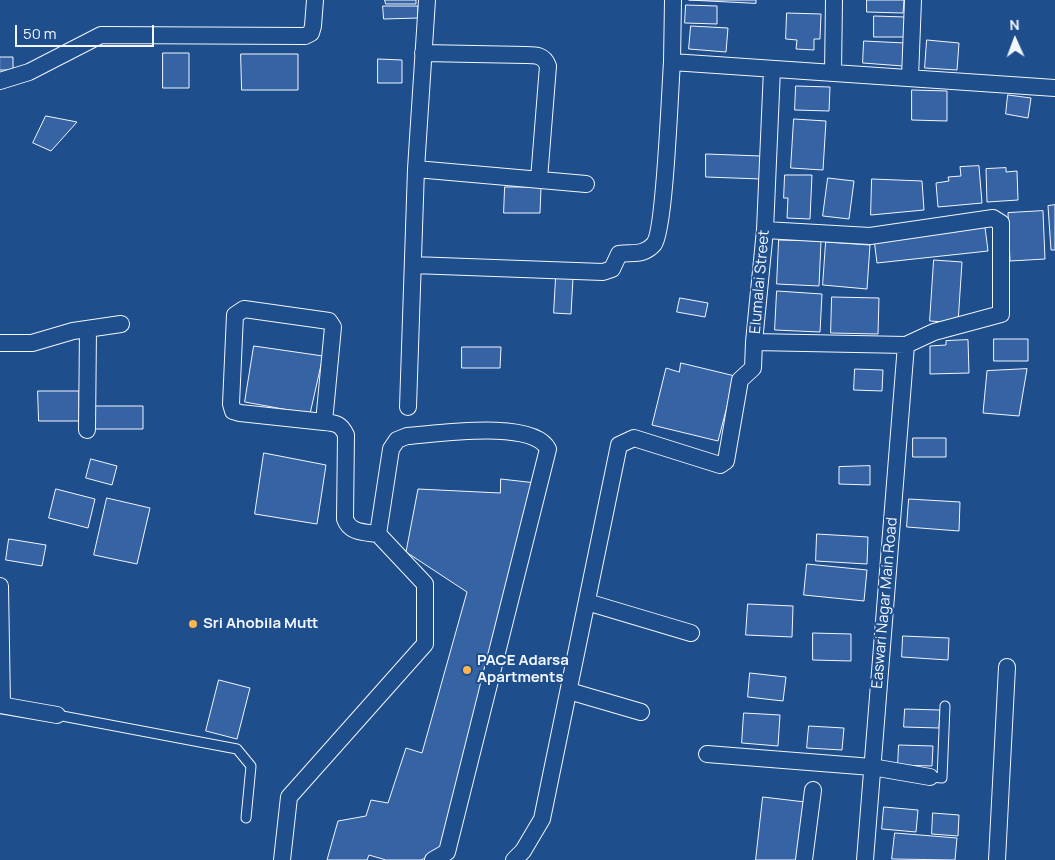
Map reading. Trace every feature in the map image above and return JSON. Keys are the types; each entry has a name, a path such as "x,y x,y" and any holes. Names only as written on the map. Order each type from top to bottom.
{"street":[{"path":"0,82 29,72 101,35 305,36 311,33 313,26 315,0"},
{"path":"408,407 416,169 427,0"},
{"path":"413,265 603,272 612,269 619,254 639,254 647,250 657,239 665,173 672,62 673,0"},
{"path":"833,73 834,0"},
{"path":"910,78 913,0"},
{"path":"423,53 535,55 546,60 548,66 539,178"},
{"path":"672,62 1055,88"},
{"name":"Elumalai Street","path":"772,69 765,230 754,342 906,346"},
{"path":"416,169 539,178 586,184"},
{"path":"765,230 870,236 994,218 999,220 1001,223 1001,314 934,332 906,346"},
{"path":"282,860 289,797 425,644 425,584 378,534 354,531 348,526 346,519 346,435 343,428 336,423 324,422 233,411 231,404 235,315 240,310 329,321 333,327 324,422"},
{"path":"0,343 32,343 88,329 122,324"},
{"path":"87,430 88,329"},
{"path":"514,860 523,851 542,819 619,445 626,439 634,438 720,464 726,461 740,380 753,368 754,342"},
{"name":"Easwari Nagar Main Road","path":"865,860 906,346"},
{"path":"378,534 391,449 397,440 407,436 494,430 535,436 544,441 548,449 447,852 433,860"},
{"path":"0,586 1,705 57,715"},
{"path":"587,602 691,633"},
{"path":"997,860 1007,667"},
{"path":"569,691 641,712"},
{"path":"707,754 872,767 930,777"},
{"path":"804,860 814,790"}],"lane":[{"path":"930,777 942,778 944,706"},
{"path":"57,715 237,749 251,766 246,818"}],"building":[{"path":"385,0 416,0 416,4 386,4"},
{"path":"689,0 756,0 756,3"},
{"path":"867,0 904,0 903,13 867,12"},
{"path":"686,5 717,6 717,24 685,23"},
{"path":"383,6 418,6 418,18 384,19"},
{"path":"787,13 821,14 820,39 814,39 814,50 796,49 797,40 786,39"},
{"path":"874,16 905,17 905,37 874,37"},
{"path":"691,26 728,28 726,52 689,49"},
{"path":"927,40 959,43 957,70 925,68"},
{"path":"864,41 905,43 903,66 863,63"},
{"path":"163,53 189,53 189,88 163,88"},
{"path":"241,54 298,54 298,90 242,90"},
{"path":"0,57 13,57 13,70 0,70"},
{"path":"378,59 402,60 402,83 378,83"},
{"path":"796,86 830,87 829,111 795,110"},
{"path":"912,90 947,91 947,121 912,120"},
{"path":"1008,95 1031,98 1028,118 1006,114"},
{"path":"46,116 77,122 51,151 33,143"},
{"path":"794,119 826,121 823,170 791,168"},
{"path":"706,154 761,156 761,179 706,177"},
{"path":"979,166 982,203 938,207 936,183 949,181 948,177 961,176 960,167"},
{"path":"1006,168 1006,172 1017,171 1018,200 987,202 986,169"},
{"path":"785,175 812,175 810,219 787,218 788,198 784,198"},
{"path":"828,178 854,181 849,219 823,216"},
{"path":"872,179 922,181 924,210 871,215"},
{"path":"505,187 541,187 540,213 504,213"},
{"path":"1055,205 1055,250 1051,250 1048,206"},
{"path":"1043,211 1045,259 1010,261 1008,213"},
{"path":"985,227 988,251 877,263 874,239"},
{"path":"779,240 821,241 819,286 777,284"},
{"path":"826,242 870,245 867,289 823,285"},
{"path":"934,260 962,262 958,323 930,321"},
{"path":"556,277 573,278 571,314 554,313"},
{"path":"777,291 822,294 820,332 775,330"},
{"path":"832,297 879,298 878,334 831,333"},
{"path":"680,298 708,303 705,317 677,312"},
{"path":"994,339 1028,339 1028,361 994,361"},
{"path":"968,340 969,373 930,374 930,346 946,345 946,341"},
{"path":"254,346 323,356 310,414 245,402"},
{"path":"462,347 501,347 500,368 462,368"},
{"path":"681,363 735,376 718,441 652,425 666,368 679,372"},
{"path":"855,369 883,370 882,391 854,390"},
{"path":"1027,369 1019,416 983,413 987,371"},
{"path":"38,391 79,391 79,421 39,421"},
{"path":"93,406 143,406 143,429 93,429"},
{"path":"913,438 946,438 946,457 913,457"},
{"path":"264,453 326,465 317,524 255,514"},
{"path":"91,459 117,466 112,485 86,478"},
{"path":"870,466 870,485 839,484 839,467"},
{"name":"PACE Adarsa Apartments","path":"501,479 536,483 444,849 421,860 386,860 369,855 367,860 327,860 338,821 366,816 371,800 388,803 406,748 422,753 467,592 406,552 418,489 500,493"},
{"path":"56,489 95,499 88,528 49,518"},
{"path":"107,498 150,508 137,564 94,555"},
{"path":"909,499 960,502 959,531 907,527"},
{"path":"817,534 868,537 867,564 816,561"},
{"path":"9,539 46,545 42,566 6,560"},
{"path":"807,564 867,570 864,601 804,595"},
{"path":"748,604 793,606 792,637 746,635"},
{"path":"813,633 851,634 851,661 813,660"},
{"path":"903,636 949,638 948,660 902,657"},
{"path":"750,673 786,677 783,701 748,697"},
{"path":"219,680 250,688 237,739 206,731"},
{"path":"905,709 940,710 939,728 904,727"},
{"path":"744,713 780,715 778,746 742,743"},
{"path":"809,726 844,728 842,750 807,748"},
{"path":"899,745 933,746 932,766 898,765"},
{"path":"763,797 805,802 799,860 756,860"},
{"path":"884,807 918,810 916,832 882,829"},
{"path":"933,813 959,815 958,836 932,834"},
{"path":"895,833 957,838 955,860 892,859"}],"place":[{"name":"Sri Ahobila Mutt","path":"193,624"},
{"name":"PACE Adarsa Apartments","path":"467,670"}]}
